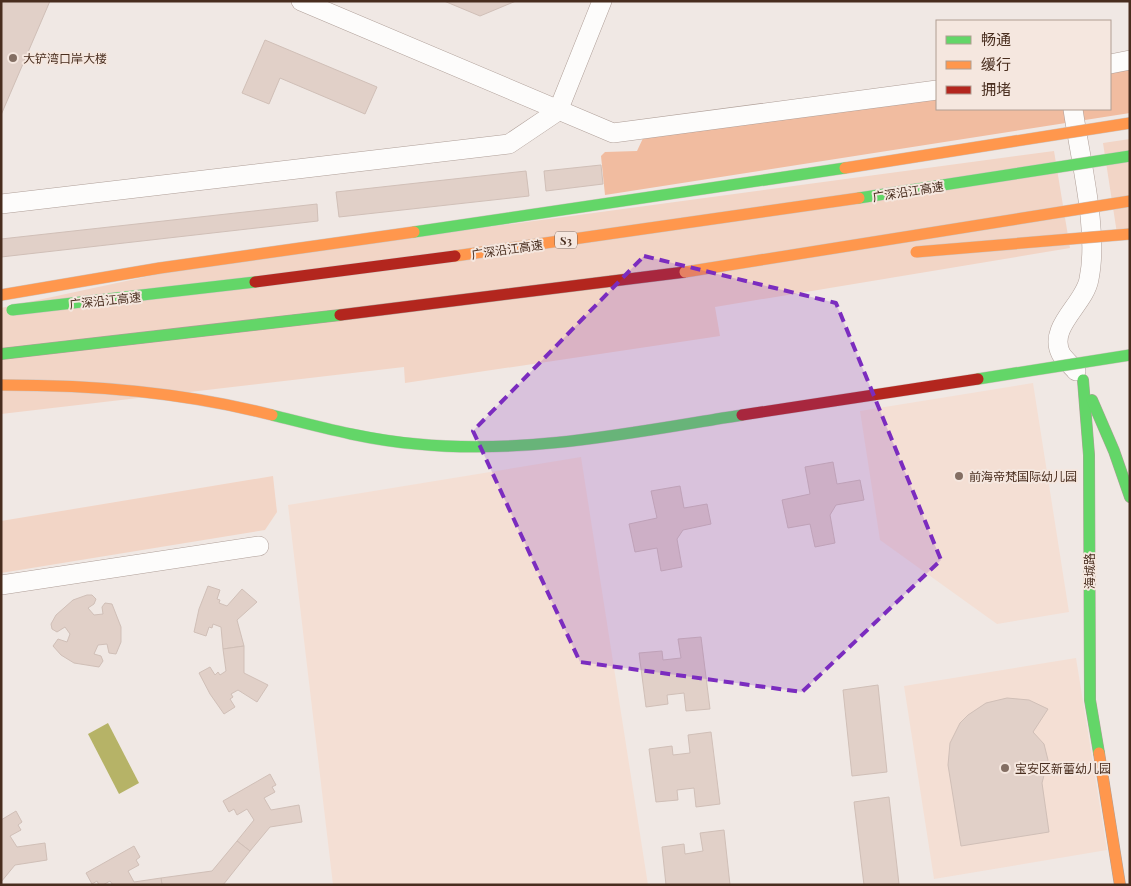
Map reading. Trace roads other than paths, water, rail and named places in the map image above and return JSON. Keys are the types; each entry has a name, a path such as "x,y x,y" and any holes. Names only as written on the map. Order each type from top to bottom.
{"main road":[{"path":"1,295 160,268 742,185 1130,123"},
{"name":"广深沿江高速","path":"1,312 188,292 515,248 902,192 1130,156"},
{"path":"1,354 177,336 685,272 1130,201"},
{"path":"908,252 1130,234"},
{"path":"685,272 860,256"},
{"path":"1,384 115,388 155,392 197,398 370,438 449,447 480,448 562,443 1130,354"},
{"path":"1084,380 1114,450 1130,497"},
{"name":"海城路","path":"1084,380 1089,455 1090,700 1120,885"}],"street":[{"path":"302,1 613,133 936,90"},
{"path":"1,204 509,144 558,111 602,1"},
{"path":"1111,64 1130,60"},
{"path":"1073,110 1093,252 1086,289 1061,326 1058,341 1061,354 1084,380"},
{"path":"1,585 259,546"}],"place":[{"name":"大铲湾口岸大楼","path":"13,58"},
{"name":"前海帝梵国际幼儿园","path":"959,476"},
{"name":"宝安区新蕾幼儿园","path":"1005,768"}]}
